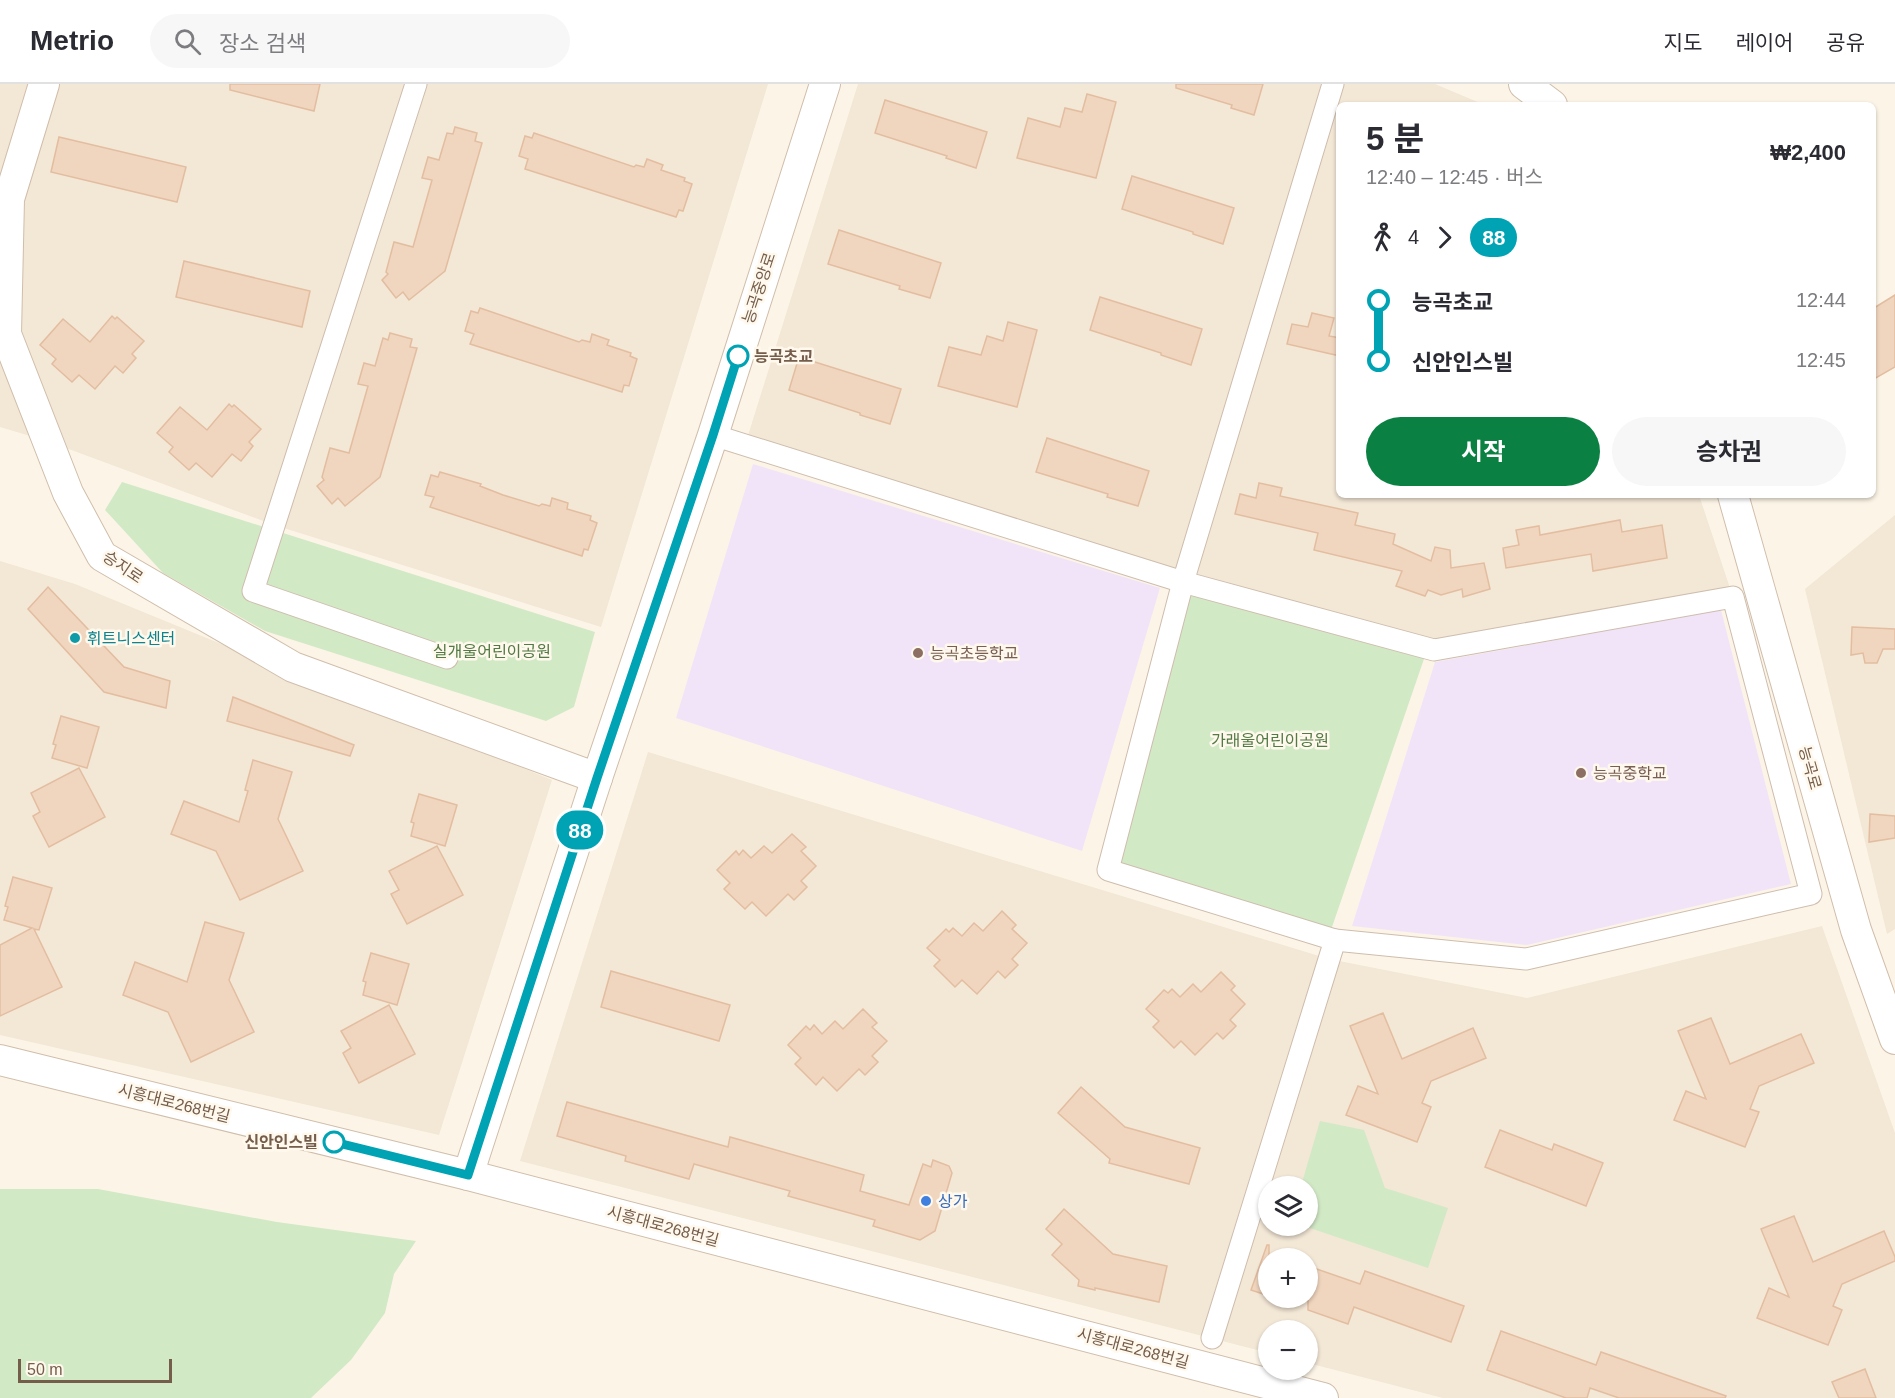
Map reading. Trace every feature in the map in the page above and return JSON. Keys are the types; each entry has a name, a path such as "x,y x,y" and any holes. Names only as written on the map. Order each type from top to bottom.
{"street":[{"name":"승지로","path":"44,84 9,199 6,334 68,492 102,556 293,668 597,778"},
{"path":"416,84 253,591 447,658"},
{"name":"능곡중앙로","path":"468,1175 597,778 713,435 825,84"},
{"path":"713,435 1183,582 1434,650 1733,597 1811,894 1526,959 1335,940 1108,870 1183,582 1333,84"},
{"path":"1524,84 1548,102"},
{"name":"능곡로","path":"1734,498 1856,930 1895,1039"},
{"path":"1212,1338 1335,940"},
{"name":"시흥대로268번길","path":"0,1060 468,1175 1323,1398"}],"shaded area":[{"path":"0,84 768,84 601,627 274,525 47,441 0,427"},
{"path":"858,84 1435,84 1478,102 1336,102 1336,498 1700,498 1733,597 1434,650 745,445"},
{"name":"능곡초등학교","path":"753,464 1160,588 1082,851 676,718"},
{"path":"1895,515 1895,929 1887,934 1805,589"},
{"path":"0,561 75,584 552,780 439,1135 0,1035"},
{"name":"능곡중학교","path":"1721,610 1791,884 1527,945 1352,926 1435,662"},
{"path":"648,752 1329,959 1527,998 1822,926 1895,1133 1895,1398 1443,1398 1318,1366 1318,1320 1258,1320 1258,1350 520,1161"}],"green space":[{"name":"실개울어린이공원","path":"122,482 595,632 574,707 546,721 265,631 163,573 105,510"},
{"name":"가래울어린이공원","path":"1187,591 1425,656 1331,930 1111,864"},
{"path":"1320,1121 1364,1130 1385,1188 1448,1208 1428,1268 1318,1231 1318,1176 1304,1176"},
{"path":"0,1189 98,1189 277,1222 416,1241 394,1274 385,1313 351,1360 311,1398 0,1398"}],"building":[{"path":"230,84 320,84 314,111 230,90"},
{"path":"1176,84 1263,84 1254,115 1231,108 1232,105 1176,88"},
{"path":"1087,94 1116,102 1096,178 1017,158 1028,118 1060,127 1065,108 1082,112"},
{"path":"885,100 987,132 976,168 946,158 947,156 875,133"},
{"path":"455,127 477,133 475,141 482,143 445,271 409,300 403,292 396,298 382,280 388,274 386,272 394,242 413,247 432,180 422,178 428,157 439,160 447,133 453,134"},
{"path":"534,133 634,167 636,165 644,167 647,159 663,165 661,170 685,178 684,181 692,184 683,211 679,210 676,217 525,169 528,159 519,156 525,136 532,138"},
{"path":"59,137 186,167 177,202 51,172"},
{"path":"1132,176 1234,208 1223,244 1122,209"},
{"path":"839,230 941,263 930,298 899,289 900,286 828,264"},
{"path":"184,261 310,291 302,327 176,297"},
{"path":"1895,295 1895,367 1876,378 1876,307"},
{"path":"1100,297 1202,329 1191,365 1090,330"},
{"path":"480,308 579,342 582,340 590,342 592,334 609,340 607,345 631,353 630,356 637,359 629,386 624,385 622,392 470,344 474,334 465,331 471,311 478,313"},
{"path":"1312,313 1334,318 1329,336 1336,337 1336,355 1287,344 1292,324 1308,327"},
{"path":"112,316 115,319 117,317 144,341 132,354 136,358 123,373 115,366 95,389 79,375 72,382 52,364 56,359 40,345 63,319 90,342"},
{"path":"1008,322 1037,330 1017,407 938,386 949,347 981,355 987,336 1003,341"},
{"path":"390,333 412,339 410,347 417,348 380,477 345,506 338,498 332,504 317,486 324,480 322,477 330,448 349,453 368,386 358,384 364,363 375,366 383,338 388,340"},
{"path":"799,357 901,389 890,424 789,390"},
{"path":"229,404 232,407 234,405 261,429 249,442 253,446 241,461 232,454 212,477 196,463 189,470 169,452 173,447 157,433 180,407 207,430"},
{"path":"1047,438 1149,471 1138,506 1107,497 1108,494 1036,472"},
{"path":"440,472 481,484 480,486 503,495 539,506 542,504 550,506 552,498 568,503 567,509 591,516 590,520 597,523 588,550 584,549 582,556 430,507 434,497 425,495 431,475 438,477"},
{"path":"1259,483 1282,488 1280,496 1358,513 1355,525 1395,534 1393,544 1431,561 1435,547 1450,550 1451,568 1484,563 1490,589 1463,597 1462,589 1441,595 1428,590 1425,596 1396,586 1402,571 1314,550 1318,533 1235,514 1240,494 1256,498"},
{"path":"1620,520 1622,532 1662,525 1667,558 1593,571 1591,554 1506,568 1503,548 1519,545 1516,530 1539,526 1540,535"},
{"name":"휘트니스센터","path":"48,587 124,667 170,681 166,708 104,692 28,609"},
{"path":"1852,627 1895,629 1895,649 1883,649 1877,663 1865,663 1863,653 1851,655"},
{"path":"233,697 354,745 350,756 227,721"},
{"path":"61,716 99,727 87,768 52,758 56,745 53,744"},
{"path":"253,760 292,772 278,819 303,871 240,900 216,851 171,834 184,801 239,822 248,791 245,790"},
{"path":"79,768 105,817 49,847 33,816 40,812 31,793"},
{"path":"419,794 457,805 445,846 411,836 414,823 411,822"},
{"path":"1870,814 1895,816 1895,838 1869,842"},
{"path":"792,834 806,847 801,851 816,866 801,881 807,887 794,900 788,894 766,916 752,902 745,909 724,889 730,883 717,870 736,851 739,855 743,850 751,858 764,846 772,853"},
{"path":"437,846 463,895 407,924 391,894 399,890 389,871"},
{"path":"13,877 52,888 39,930 34,929 62,987 0,1016 0,945 32,928 4,920 8,907 5,906"},
{"path":"1002,911 1016,925 1012,929 1027,943 1012,959 1018,965 1005,978 998,971 977,994 962,980 955,987 934,966 940,960 927,948 946,929 949,932 953,928 962,936 974,923 983,931"},
{"path":"205,922 244,933 229,980 254,1032 191,1062 168,1012 123,995 135,962 187,982"},
{"path":"371,953 409,964 397,1005 363,995 366,982 363,981"},
{"path":"611,971 730,1005 719,1041 601,1007"},
{"path":"1221,972 1235,986 1231,990 1245,1004 1230,1020 1236,1026 1223,1039 1217,1033 1195,1055 1181,1041 1174,1048 1153,1027 1159,1021 1146,1009 1164,990 1168,993 1172,989 1180,997 1193,984 1201,992"},
{"path":"389,1005 415,1054 359,1083 343,1053 351,1048 341,1031"},
{"path":"863,1009 877,1023 872,1027 887,1041 872,1056 878,1062 865,1075 859,1069 837,1091 823,1077 816,1085 795,1064 801,1058 788,1045 806,1026 810,1030 814,1025 822,1034 835,1021 843,1029"},
{"path":"1383,1013 1402,1059 1473,1028 1486,1058 1431,1081 1422,1103 1431,1107 1417,1142 1346,1115 1358,1086 1378,1094 1350,1026"},
{"path":"1711,1018 1730,1064 1801,1034 1814,1063 1759,1086 1750,1109 1759,1112 1745,1147 1674,1120 1686,1091 1706,1099 1678,1031"},
{"path":"1081,1087 1125,1127 1200,1148 1189,1184 1109,1163 1110,1159 1058,1113"},
{"path":"567,1102 728,1147 730,1137 864,1175 860,1191 909,1205 923,1164 931,1167 933,1160 949,1166 952,1173 935,1231 920,1240 873,1226 875,1220 788,1196 790,1191 694,1164 689,1179 625,1161 626,1156 557,1136"},
{"path":"1500,1130 1552,1150 1554,1144 1603,1163 1586,1206 1485,1167"},
{"path":"1064,1209 1113,1254 1167,1266 1159,1302 1078,1286 1079,1280 1052,1255 1062,1244 1046,1229"},
{"path":"1794,1216 1813,1262 1884,1231 1895,1257 1895,1261 1842,1284 1833,1306 1842,1310 1828,1345 1757,1318 1769,1288 1789,1297 1761,1229"},
{"path":"1318,1269 1360,1284 1365,1271 1464,1306 1451,1342 1354,1307 1348,1324 1308,1310 1308,1308 1318,1308"},
{"path":"1258,1270 1258,1292 1251,1290"},
{"path":"1501,1331 1596,1365 1601,1352 1726,1396 1725,1398 1619,1398 1590,1388 1587,1398 1566,1398 1487,1370"},
{"path":"1865,1369 1876,1398 1839,1398 1832,1382"}],"bus line":[{"name":"88","path":"334,1142 468,1175 738,356"}],"place":[{"name":"능곡초교","path":"738,356"},
{"name":"휘트니스센터","path":"75,638"},
{"name":"능곡초등학교","path":"918,653"},
{"name":"능곡중학교","path":"1581,773"},
{"name":"신안인스빌","path":"334,1142"},
{"name":"상가","path":"926,1201"}]}
